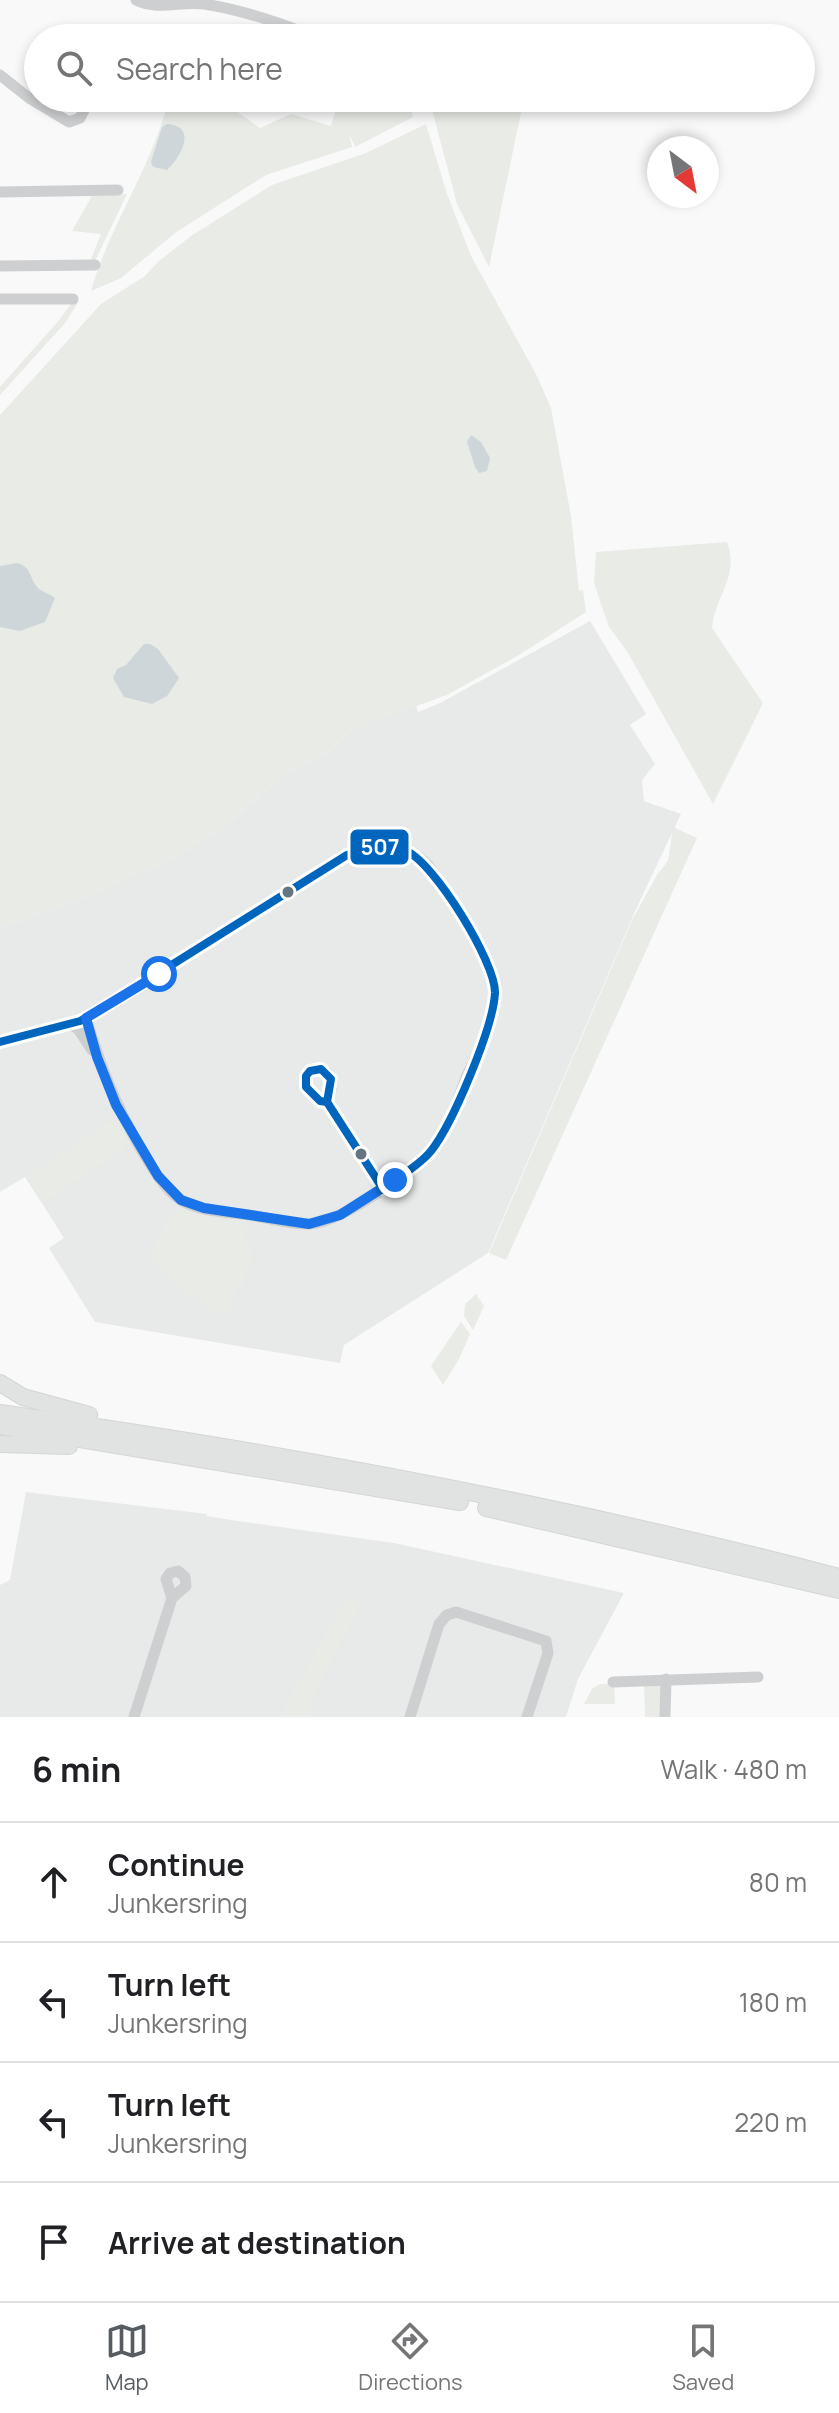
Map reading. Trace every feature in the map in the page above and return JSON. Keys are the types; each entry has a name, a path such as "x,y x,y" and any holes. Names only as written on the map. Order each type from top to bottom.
{"highway":[{"path":"0,1383 23,1397 62,1410 130,1423 180,1438"},
{"path":"0,1413 180,1438 463,1491 839,1577"},
{"path":"0,1426 462,1502 839,1590"},
{"path":"0,1444 158,1451"}],"street":[{"path":"136,0 163,7 200,3 275,24"},
{"path":"1,77 24,94"},
{"path":"51,112 69,122 80,118 83,112"},
{"path":"0,192 118,190"},
{"path":"0,266 95,265"},
{"path":"0,299 73,299"},
{"path":"0,1042 86,1018 347,855 385,844 416,855 428,865 484,957 496,989 490,1021 439,1139 428,1154 383,1189 340,1215 309,1224 204,1208 189,1203 166,1186 116,1105 86,1018"},
{"path":"70,1024 78,1029 97,1057"},
{"path":"327,1102 383,1189"},
{"path":"134,1717 172,1598"},
{"path":"410,1717 439,1624 447,1615 456,1612 546,1641 548,1653 527,1717"},
{"path":"613,1682 758,1677"},
{"path":"665,1717 666,1679"}],"shaded area":[{"path":"165,112 238,112 260,128 291,114 331,126 335,112 412,112 413,117 355,147 349,133 352,147 266,175 175,233 121,278 91,291 109,242"},
{"path":"433,112 521,112 489,267 457,204"},
{"path":"167,124 182,130 184,143 167,170 153,167 151,162 162,127"},
{"path":"426,124 446,191 471,256 536,374 551,408 571,516 579,591 583,590 586,612 519,655 447,695 352,729 329,752 282,775 232,821 171,860 107,889 0,928 0,415 101,304 145,276 191,236 272,185 366,153"},
{"path":"93,194 127,194 94,263 89,264 101,234 72,231"},
{"path":"73,301 79,301 65,323 0,395 0,387"},
{"path":"471,435 481,442 490,458 487,471 479,473 475,467 467,442"},
{"path":"727,542 731,565 712,628 763,703 713,804 627,651 609,627 594,583 596,552"},
{"path":"17,563 28,570 38,588 55,598 45,622 20,631 0,627 0,566"},
{"path":"590,621 646,714 630,725 655,764 642,780 644,801 681,814 636,909 488,1253 344,1345 340,1363 95,1322 49,1248 64,1238 25,1177 0,1192 0,928 107,889 171,860 232,821 282,775 329,752 352,729 416,705 418,712 440,703"},
{"path":"144,644 158,649 179,678 167,696 152,704 124,697 113,678 117,669 126,665"},
{"path":"673,827 697,838 506,1260 489,1253 632,920 668,861"},
{"path":"114,1119 128,1143 124,1149 43,1203 26,1176"},
{"path":"178,1208 197,1216 249,1224 251,1233 246,1233 245,1244 250,1245 254,1264 248,1270 241,1288 236,1288 232,1313 209,1311 148,1259 169,1217"},
{"path":"476,1294 484,1306 473,1330 464,1316 465,1304"},
{"path":"461,1322 470,1334 443,1385 431,1366"},
{"path":"26,1492 207,1514 394,1543 624,1593 578,1679 566,1717 0,1717 0,1585 10,1580"},
{"path":"345,1599 362,1603 319,1684 309,1717 281,1717 285,1705"},
{"path":"644,1683 663,1685 662,1717 645,1717"},
{"path":"600,1684 614,1684 615,1704 584,1704 592,1689"}],"transit line":[{"name":"507","path":"0,1042 80,1021 95,1013 347,855 369,849 399,848 418,859 447,893 475,938 493,979 495,993 480,1051 440,1138 421,1162 383,1189"},
{"name":"507","path":"321,1069 331,1079 327,1102 320,1101 306,1087 306,1076 310,1071 321,1069"},
{"name":"507","path":"327,1102 383,1189"}],"route":[{"path":"159,974 86,1018 116,1105 148,1161 166,1186 181,1200 204,1208 309,1224 340,1215 395,1180"}]}
